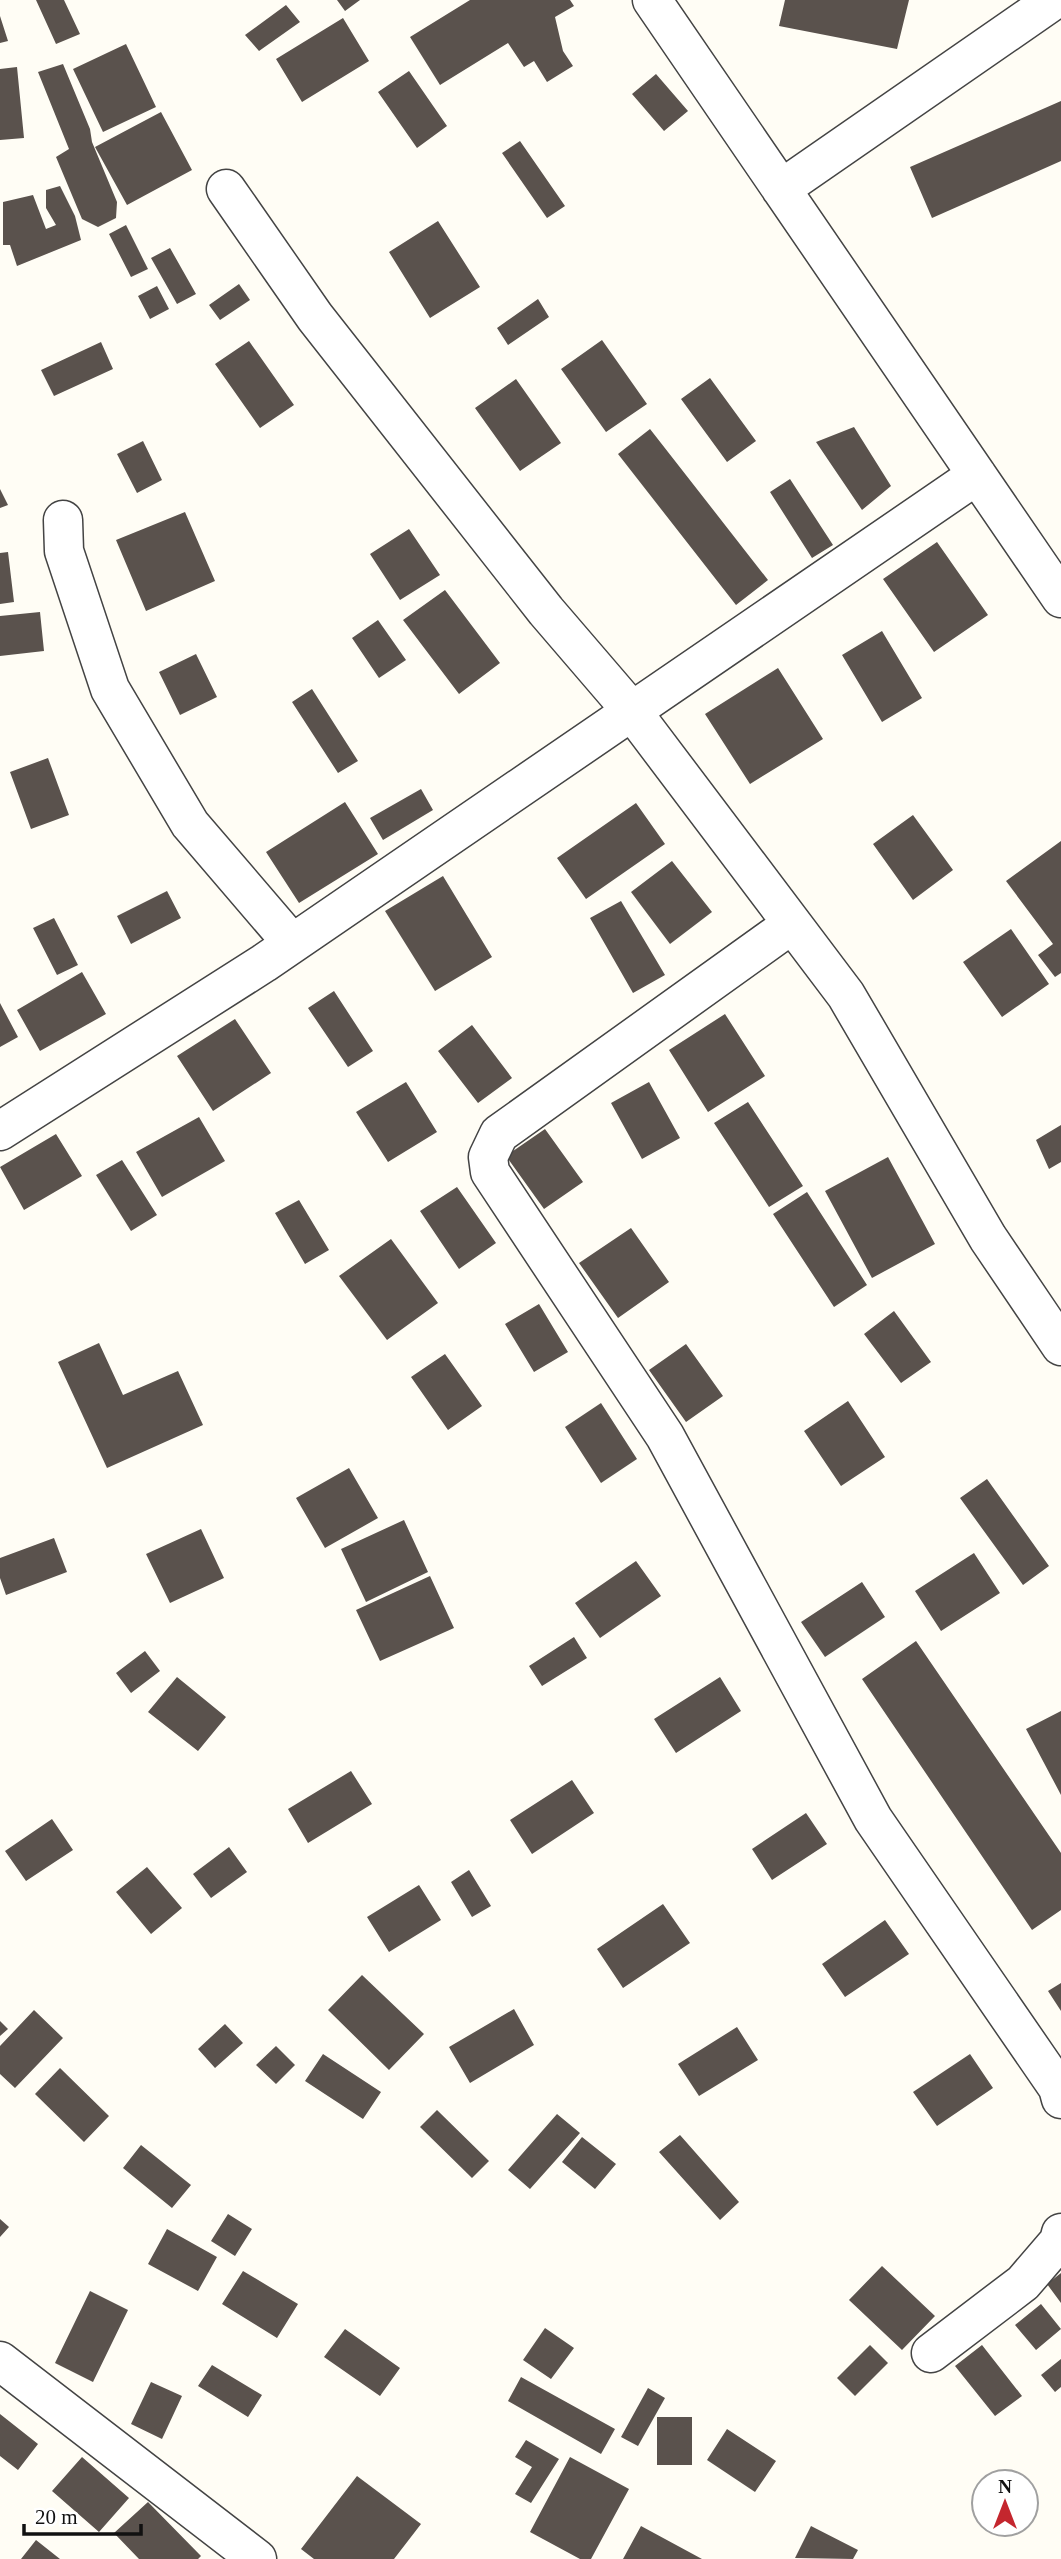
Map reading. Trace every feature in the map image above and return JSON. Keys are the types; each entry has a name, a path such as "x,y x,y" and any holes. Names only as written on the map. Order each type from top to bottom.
{"street":[{"path":"652,0 1061,598"},
{"path":"781,189 1054,0"},
{"path":"226,189 315,317 546,611 631,710 846,995 988,1238 1061,1346"},
{"path":"0,1131 292,943 977,475"},
{"path":"63,520 64,551 110,689 190,824 292,943"},
{"path":"792,924 499,1134 488,1157 490,1172 665,1436 873,1819 1060,2091"},
{"path":"931,2353 1023,2283 1059,2241 1061,2234"},
{"path":"0,2361 257,2559"}],"building":[{"path":"36,0 64,0 80,34 56,44"},
{"path":"337,0 360,0 345,11"},
{"path":"470,0 570,0 574,6 555,17 563,51 573,66 547,82 534,61 524,67 508,43 440,85 410,37"},
{"path":"785,0 909,0 897,49 779,26"},
{"path":"286,5 300,22 259,51 245,35"},
{"path":"0,16 8,41 0,43"},
{"path":"343,18 369,61 302,102 276,59"},
{"path":"126,44 156,107 103,132 73,69"},
{"path":"63,64 117,202 116,218 98,227 82,219 56,157 69,149 38,72"},
{"path":"17,67 24,138 0,140 0,69"},
{"path":"409,71 447,126 417,148 378,92"},
{"path":"656,74 688,111 664,131 632,94"},
{"path":"1061,101 1061,161 932,218 910,167"},
{"path":"161,112 192,170 127,205 95,147"},
{"path":"520,141 565,206 547,218 502,153"},
{"path":"60,186 75,216 81,240 17,266 10,245 3,245 3,202 33,195 46,229 56,225 46,208 46,190"},
{"path":"438,221 480,287 430,318 389,252"},
{"path":"126,225 148,269 131,277 109,234"},
{"path":"170,248 196,294 177,304 151,258"},
{"path":"239,284 250,300 220,320 209,305"},
{"path":"157,286 169,309 150,319 138,296"},
{"path":"538,299 549,317 508,345 497,328"},
{"path":"602,340 647,404 606,432 561,369"},
{"path":"249,341 294,405 260,428 215,364"},
{"path":"101,342 113,369 54,396 41,370"},
{"path":"710,378 756,441 727,462 681,399"},
{"path":"516,379 561,443 520,471 475,408"},
{"path":"854,427 891,486 862,510 816,442"},
{"path":"650,429 768,580 736,605 618,454"},
{"path":"143,441 162,480 137,493 117,454"},
{"path":"790,479 833,545 812,558 770,492"},
{"path":"0,489 8,505 0,508"},
{"path":"185,512 215,581 146,611 116,540"},
{"path":"409,529 440,575 400,600 370,554"},
{"path":"937,542 988,615 934,652 883,579"},
{"path":"8,552 14,602 0,604 0,553"},
{"path":"445,590 500,663 459,694 403,620"},
{"path":"40,612 44,651 0,656 0,616"},
{"path":"378,620 406,660 379,678 352,638"},
{"path":"882,631 922,698 882,722 842,655"},
{"path":"196,654 217,697 180,715 159,672"},
{"path":"778,668 823,739 750,784 705,714"},
{"path":"312,689 358,761 338,773 292,702"},
{"path":"48,758 69,815 31,829 10,772"},
{"path":"421,789 433,810 383,840 370,818"},
{"path":"345,802 378,854 299,903 266,852"},
{"path":"636,803 665,844 586,899 557,858"},
{"path":"913,815 953,870 913,900 873,844"},
{"path":"1061,841 1061,973 1055,977 1038,955 1053,944 1006,881"},
{"path":"672,861 712,912 670,944 631,892"},
{"path":"443,876 492,957 435,991 385,911"},
{"path":"167,891 181,918 131,944 117,916"},
{"path":"621,901 665,975 633,993 590,918"},
{"path":"54,918 78,965 57,975 33,928"},
{"path":"1011,929 1049,984 1002,1017 963,962"},
{"path":"82,972 106,1014 40,1051 17,1010"},
{"path":"334,991 373,1051 348,1067 308,1008"},
{"path":"0,1003 18,1037 0,1047"},
{"path":"725,1014 765,1076 708,1112 669,1050"},
{"path":"235,1019 271,1073 213,1111 177,1056"},
{"path":"472,1025 512,1078 478,1103 438,1051"},
{"path":"406,1082 437,1132 388,1162 356,1112"},
{"path":"649,1082 680,1138 642,1159 611,1103"},
{"path":"748,1102 803,1186 769,1207 714,1123"},
{"path":"199,1117 225,1161 162,1197 136,1152"},
{"path":"1061,1125 1061,1162 1049,1169 1036,1140"},
{"path":"545,1129 583,1182 544,1209 506,1156"},
{"path":"56,1134 82,1176 24,1210 0,1167"},
{"path":"888,1157 935,1244 872,1278 825,1191"},
{"path":"122,1160 157,1215 131,1231 96,1175"},
{"path":"457,1187 496,1243 459,1269 420,1211"},
{"path":"807,1192 867,1285 834,1307 773,1214"},
{"path":"299,1200 329,1250 305,1264 275,1213"},
{"path":"631,1228 669,1282 618,1318 579,1263"},
{"path":"391,1239 438,1303 387,1340 339,1276"},
{"path":"539,1304 568,1352 534,1372 505,1324"},
{"path":"894,1311 931,1362 901,1383 864,1334"},
{"path":"99,1343 123,1395 178,1371 203,1425 107,1468 58,1362"},
{"path":"686,1344 723,1396 686,1422 649,1370"},
{"path":"445,1354 482,1406 448,1430 411,1377"},
{"path":"848,1401 885,1457 841,1486 804,1431"},
{"path":"601,1403 637,1459 601,1483 565,1427"},
{"path":"349,1468 378,1518 325,1548 296,1498"},
{"path":"987,1479 1049,1566 1023,1585 960,1498"},
{"path":"404,1520 428,1572 366,1602 341,1549"},
{"path":"201,1529 224,1578 170,1603 146,1554"},
{"path":"54,1538 67,1572 6,1595 0,1578 0,1558"},
{"path":"974,1553 1000,1593 941,1631 915,1591"},
{"path":"636,1561 661,1596 600,1638 575,1603"},
{"path":"430,1576 454,1628 380,1661 356,1610"},
{"path":"862,1582 885,1617 825,1657 801,1622"},
{"path":"574,1637 587,1658 542,1686 529,1666"},
{"path":"916,1641 1061,1853 1061,1910 1032,1930 862,1679"},
{"path":"145,1651 160,1671 131,1693 116,1673"},
{"path":"177,1677 226,1717 198,1751 148,1712"},
{"path":"720,1677 741,1711 676,1753 654,1719"},
{"path":"1061,1711 1061,1795 1026,1729"},
{"path":"351,1771 372,1804 308,1843 288,1809"},
{"path":"572,1780 594,1813 532,1854 510,1820"},
{"path":"806,1813 827,1844 772,1880 752,1849"},
{"path":"52,1819 73,1850 26,1881 5,1851"},
{"path":"229,1847 247,1872 211,1898 193,1874"},
{"path":"147,1867 182,1908 151,1934 116,1892"},
{"path":"469,1870 491,1906 472,1917 451,1882"},
{"path":"419,1885 441,1920 389,1952 367,1917"},
{"path":"663,1904 690,1943 623,1988 597,1949"},
{"path":"885,1920 909,1954 845,1997 822,1964"},
{"path":"362,1975 424,2034 389,2070 328,2010"},
{"path":"1061,1983 1061,2011 1048,1991"},
{"path":"514,2009 534,2045 470,2083 449,2047"},
{"path":"34,2010 63,2038 15,2088 0,2074 0,2046"},
{"path":"0,2021 8,2029 0,2036"},
{"path":"225,2024 243,2043 215,2068 198,2049"},
{"path":"737,2027 758,2060 699,2096 678,2064"},
{"path":"276,2046 295,2065 276,2084 256,2065"},
{"path":"323,2054 381,2092 363,2119 305,2081"},
{"path":"970,2054 993,2088 937,2126 913,2092"},
{"path":"60,2068 109,2116 84,2142 35,2094"},
{"path":"437,2110 489,2161 472,2178 420,2127"},
{"path":"557,2114 580,2133 530,2189 508,2170"},
{"path":"680,2135 739,2202 720,2220 659,2152"},
{"path":"582,2137 616,2164 595,2189 562,2162"},
{"path":"141,2145 191,2185 172,2208 123,2168"},
{"path":"228,2214 252,2229 235,2256 211,2241"},
{"path":"0,2219 9,2227 0,2237"},
{"path":"167,2229 217,2257 198,2291 148,2264"},
{"path":"882,2266 935,2316 902,2350 849,2300"},
{"path":"243,2271 298,2304 277,2338 222,2304"},
{"path":"1061,2273 1061,2303 1047,2284"},
{"path":"90,2291 128,2310 93,2382 55,2363"},
{"path":"1041,2304 1061,2329 1036,2350 1015,2325"},
{"path":"545,2328 574,2348 551,2379 523,2360"},
{"path":"345,2329 400,2368 380,2396 324,2357"},
{"path":"870,2345 888,2363 855,2396 837,2378"},
{"path":"982,2345 1022,2396 995,2416 955,2366"},
{"path":"1061,2359 1061,2387 1055,2392 1041,2375"},
{"path":"212,2365 262,2395 248,2417 198,2386"},
{"path":"521,2377 615,2429 601,2454 508,2401"},
{"path":"151,2382 182,2396 162,2439 131,2424"},
{"path":"648,2388 665,2398 638,2446 621,2437"},
{"path":"0,2414 38,2444 18,2470 0,2456"},
{"path":"657,2417 692,2417 692,2465 657,2465"},
{"path":"727,2429 776,2461 755,2492 707,2460"},
{"path":"526,2440 559,2459 531,2503 515,2494 532,2467 515,2457"},
{"path":"82,2457 129,2498 99,2532 52,2491"},
{"path":"570,2457 629,2489 591,2559 580,2559 530,2532"},
{"path":"357,2476 421,2524 394,2559 314,2559 301,2549"},
{"path":"148,2502 201,2556 198,2559 139,2559 114,2533"},
{"path":"641,2526 702,2559 623,2559"},
{"path":"811,2526 858,2550 853,2559 795,2558"},
{"path":"36,2540 60,2559 21,2559"}]}
